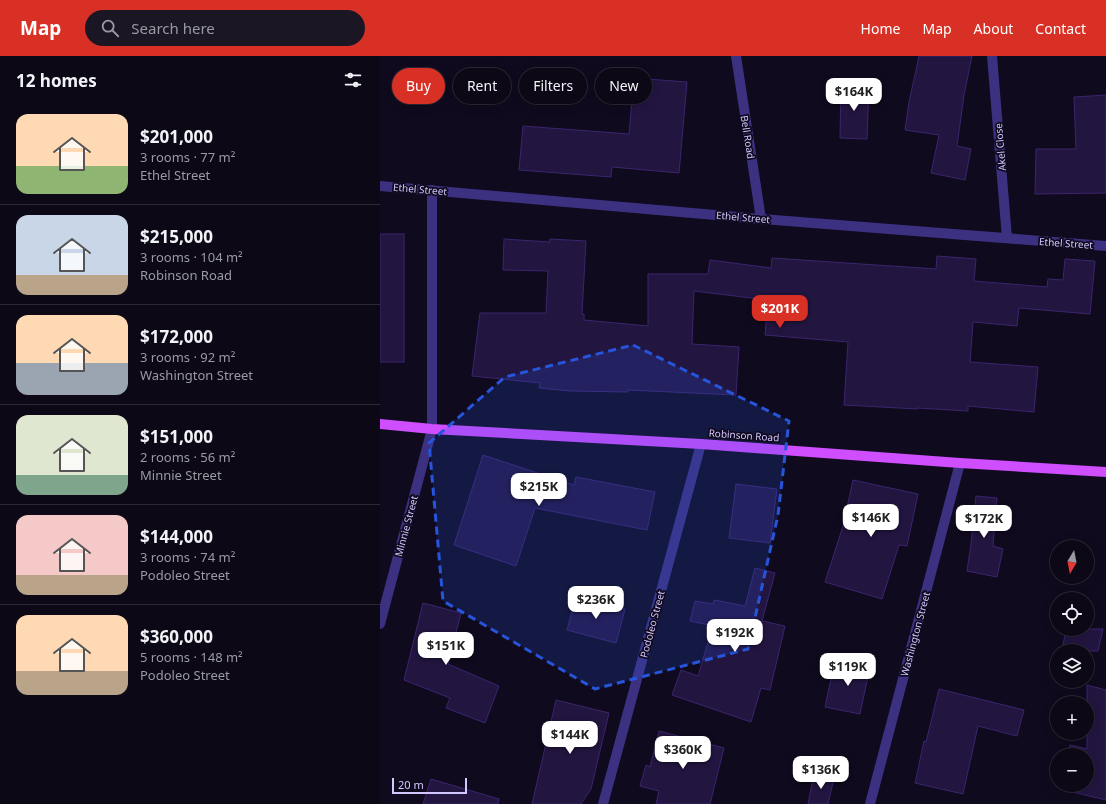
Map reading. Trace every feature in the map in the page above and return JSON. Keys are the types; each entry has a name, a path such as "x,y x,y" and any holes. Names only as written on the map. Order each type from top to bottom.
{"main road":[{"name":"Robinson Road","path":"380,424 702,444 1106,472"}],"street":[{"name":"Bell Road","path":"736,56 761,219"},
{"name":"Akel Close","path":"992,56 1007,238"},
{"name":"Ethel Street","path":"380,186 761,219 1106,246"},
{"name":"Minnie Street","path":"380,624 432,428 432,190"},
{"name":"Podoleo Street","path":"603,804 702,444"},
{"name":"Washington Street","path":"870,804 960,463"}],"highlighted area":[{"path":"633,345 789,421 778,515 748,649 595,689 443,601 429,443 505,377"}],"building":[{"path":"919,56 972,56 964,95 957,146 971,149 965,180 931,173 939,135 905,130 909,102"},
{"path":"652,79 687,82 679,173 612,167 611,177 519,170 523,126 629,134 632,104 652,104"},
{"path":"841,86 869,87 867,139 840,138"},
{"path":"1106,95 1106,193 1035,194 1036,149 1076,149 1074,97"},
{"path":"380,234 404,234 404,362 380,362"},
{"path":"504,239 550,242 550,239 586,241 582,314 584,314 584,320 648,326 648,274 708,274 710,260 771,268 772,258 936,269 937,256 976,259 974,281 1047,287 1048,279 1063,280 1065,259 1095,261 1090,314 1019,308 1017,326 973,322 970,362 1038,367 1034,412 968,406 968,411 844,405 848,342 765,335 768,300 694,291 692,344 739,347 736,395 628,390 628,392 571,391 539,388 540,383 472,376 480,313 546,313 548,271 503,270"},
{"path":"483,455 574,485 576,477 655,492 647,530 535,508 516,566 454,545"},
{"path":"853,480 918,494 907,546 899,545 882,599 825,582 843,526"},
{"path":"736,484 777,489 770,543 729,538"},
{"path":"976,496 997,498 993,546 1003,549 997,577 967,571"},
{"path":"755,568 775,573 762,621 785,626 770,690 761,688 751,722 672,695 681,670 698,676 711,632 708,631 709,625 690,621 695,601 713,604 714,600 745,606"},
{"path":"576,596 625,609 616,643 567,630"},
{"path":"423,603 461,613 448,664 499,686 485,723 446,708 450,698 404,680"},
{"path":"1094,629 1103,629 1098,651 1094,651 1094,644 1063,644 1065,636 1094,636"},
{"path":"835,660 870,667 860,714 825,707"},
{"path":"1094,687 1106,690 1106,800 1073,792 1094,792 1094,748 1087,748 1087,740 1094,740 1094,696 1087,696 1087,688"},
{"path":"939,689 1024,710 1017,736 978,726 963,794 915,783 924,741 926,742"},
{"path":"556,700 609,713 591,789 581,804 532,804"},
{"path":"659,731 724,748 710,804 656,804 659,791 640,786 646,765 650,767"},
{"path":"1070,745 1083,748 1069,748"},
{"path":"814,774 834,778 828,804 808,804"},
{"path":"431,779 499,799 498,804 423,804"}]}
